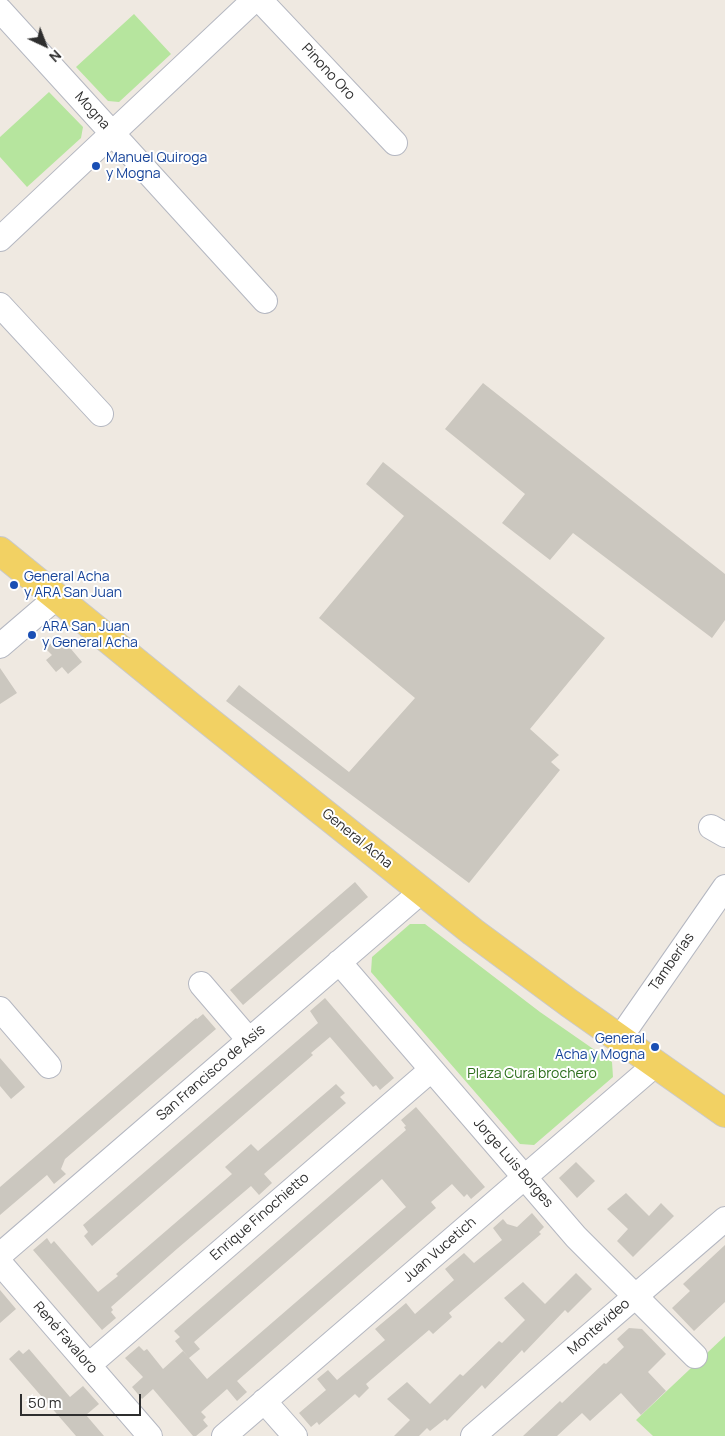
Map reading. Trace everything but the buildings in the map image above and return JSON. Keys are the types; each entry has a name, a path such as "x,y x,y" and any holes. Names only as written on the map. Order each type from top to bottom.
{"main road":[{"name":"General Acha","path":"0,551 190,706 473,932 725,1113"}],"street":[{"path":"0,239 254,0"},
{"name":"Pinono Oro","path":"260,0 395,143"},
{"name":"Mogna","path":"0,10 265,301"},
{"path":"0,306 101,414"},
{"path":"0,646 57,597"},
{"name":"Tamberías","path":"620,1038 725,887"},
{"name":"San Francisco de Asis","path":"0,1255 422,891"},
{"name":"Jorge Luis Borges","path":"339,962 576,1236 695,1356"},
{"path":"201,984 249,1040"},
{"path":"0,1010 48,1066"},
{"name":"Juan Vucetich","path":"224,1436 656,1064"},
{"name":"Enrique Finochietto","path":"89,1365 432,1070"},
{"name":"Montevideo","path":"473,1436 725,1219"},
{"name":"René Favaloro","path":"0,1263 150,1436"},
{"path":"264,1401 295,1436"}],"green space":[{"path":"134,14 171,54 119,102 108,101 76,67"},
{"path":"49,92 83,127 81,138 27,187 0,157 0,137"},
{"name":"Plaza Cura brochero","path":"410,924 425,924 540,1012 612,1062 613,1077 534,1145 520,1144 371,972 372,957"},
{"path":"725,1336 725,1436 653,1436 636,1420"}],"place":[{"name":"Manuel Quiroga y Mogna","path":"96,166"},
{"name":"General Acha y ARA San Juan","path":"14,585"},
{"name":"ARA San Juan y General Acha","path":"32,635"},
{"name":"General Acha y Mogna","path":"655,1047"}]}
